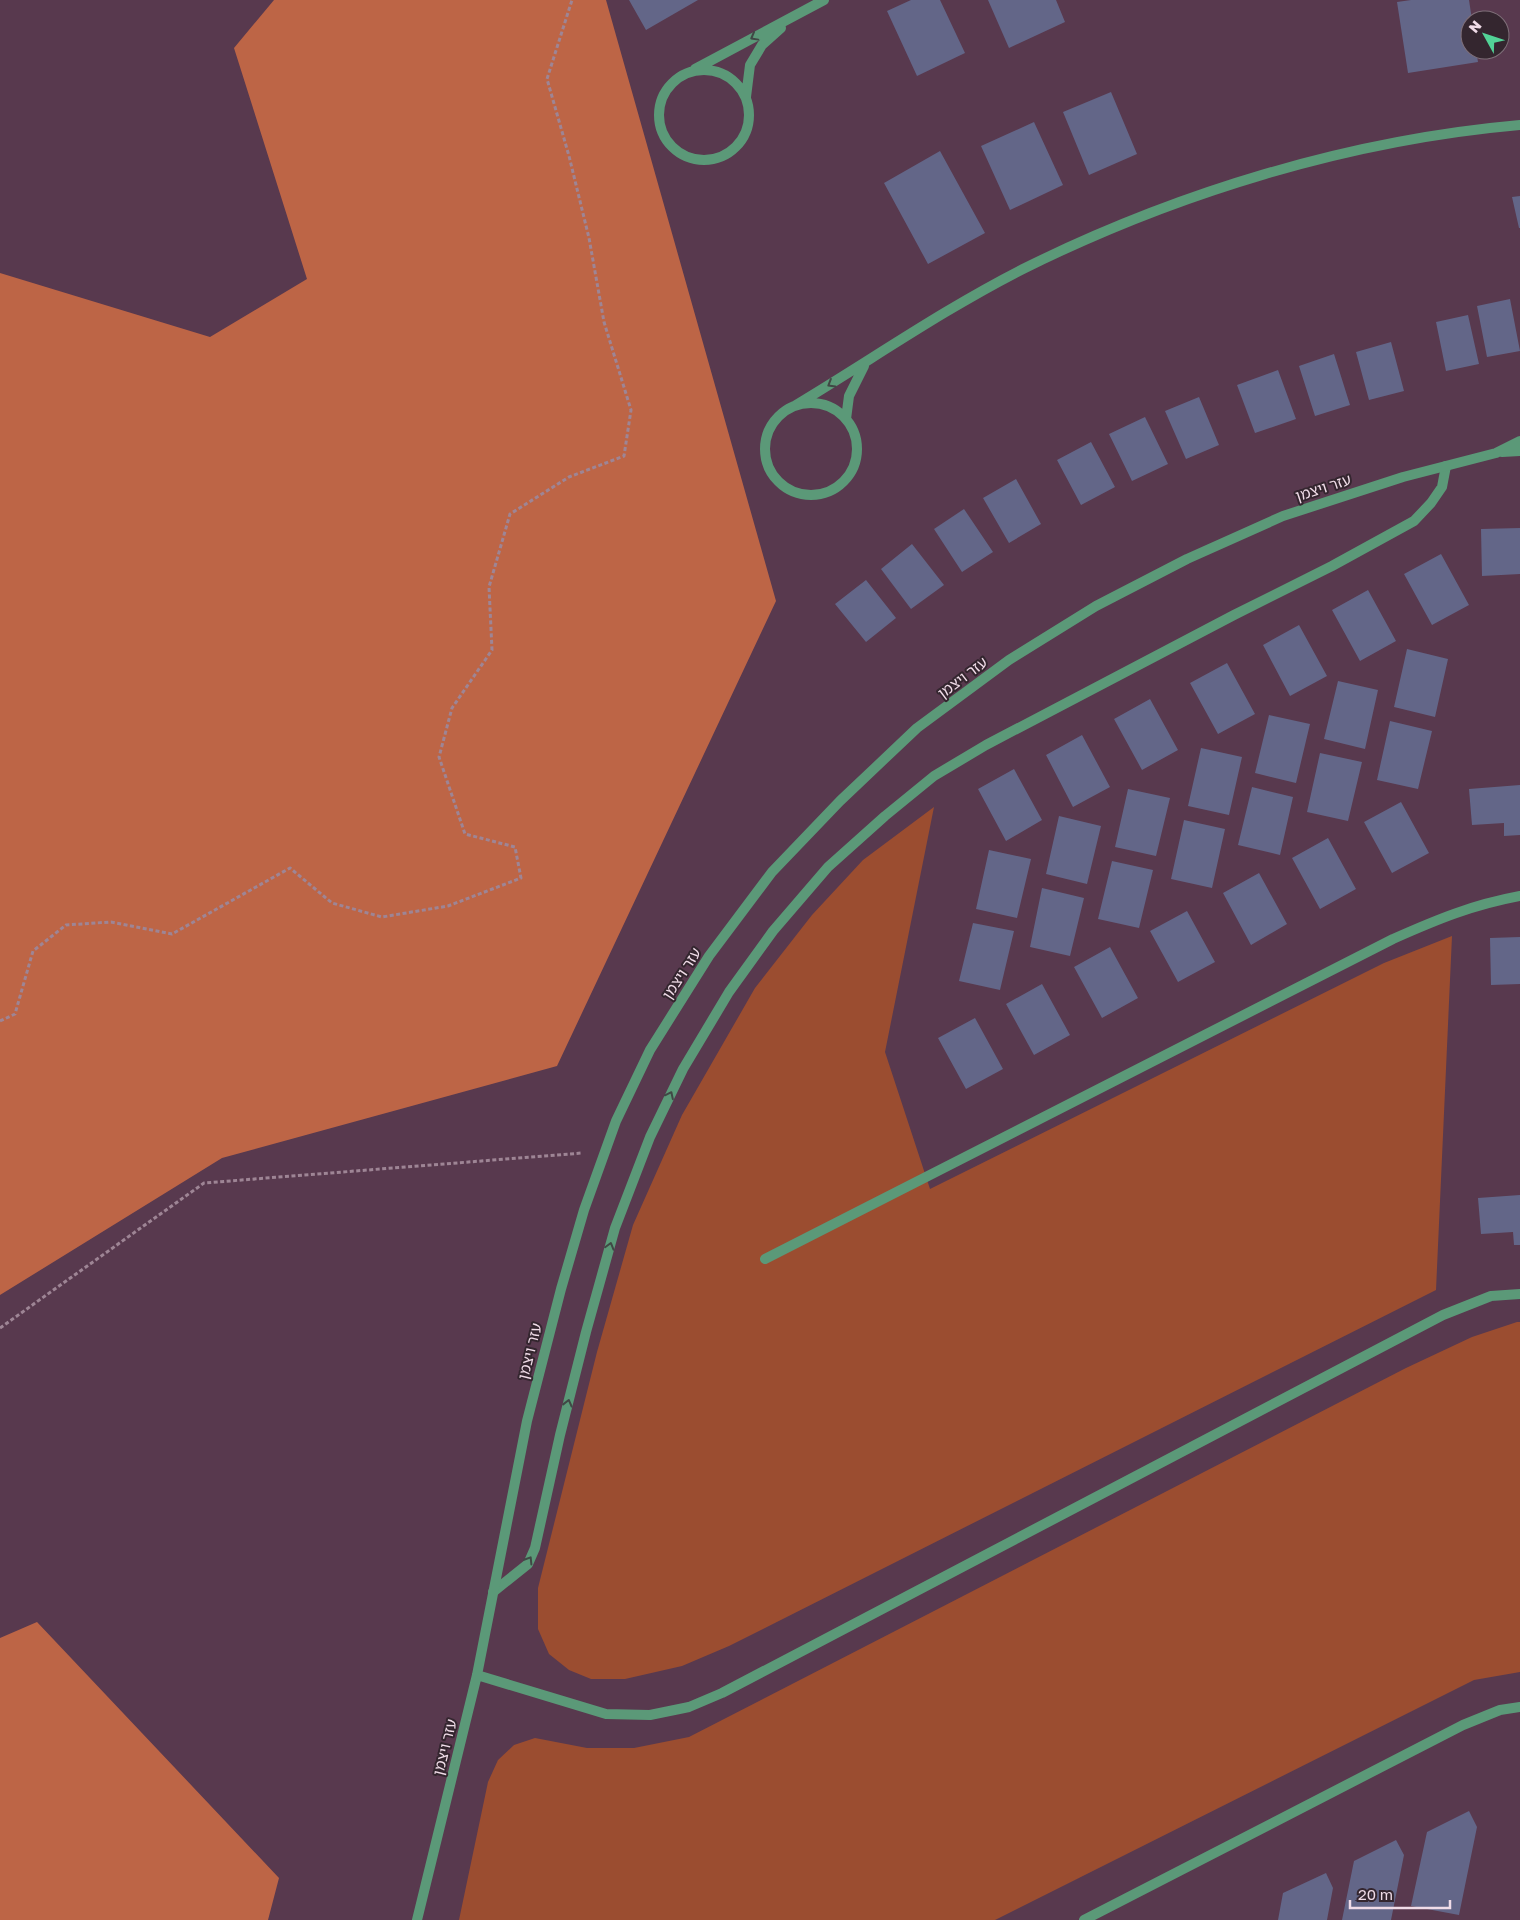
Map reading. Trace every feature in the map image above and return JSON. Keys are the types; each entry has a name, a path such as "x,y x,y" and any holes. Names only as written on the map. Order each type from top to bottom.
{"street":[{"path":"689,72 716,71 728,76 739,85 746,96 750,109 750,122 746,134 730,153 719,158 706,161 694,160 683,156 665,138 660,127 659,114 662,100 668,88 677,78 824,0"},
{"path":"746,96 750,65 762,45 797,14"},
{"path":"796,405 823,404 836,410 846,419 853,430 857,443 853,468 837,487 826,492 801,493 779,482 767,460 766,447 768,434 775,421 784,412 952,309 1022,270 1088,239 1156,211 1232,184 1322,159 1405,141 1485,128 1520,125"},
{"path":"846,419 849,396 857,377 866,363"},
{"path":"1496,453 1520,441"},
{"path":"1496,453 1520,451"},
{"name":"עזר ויצמן","path":"417,1920 476,1675 527,1421 584,1210 616,1120 650,1050 709,956 772,872 840,801 917,728 1009,660 1096,606 1187,559 1283,516 1403,477 1496,453"},
{"path":"493,1592 528,1564 535,1548 564,1416 612,1237 650,1137 683,1069 729,992 773,931 828,867 885,816 934,776 986,745 1332,566 1414,521 1432,503 1442,487 1446,466"},
{"path":"765,1259 1393,939 1442,917 1487,902 1520,896"},
{"path":"476,1675 606,1714 650,1715 689,1707 722,1693 1443,1314 1491,1296 1520,1294"},
{"path":"1084,1920 1463,1725 1500,1710 1520,1707"}],"path":[{"path":"0,1021 15,1014 32,951 66,925 111,922 172,934 290,868 332,903 382,917 448,906 521,878 515,847 466,834 439,757 452,708 492,650 489,587 510,514 569,476 624,456 631,410 604,322 589,238 569,156 547,79 572,0"},
{"path":"0,1328 204,1183 605,1151"}],"shaded area":[{"path":"274,0 606,0 776,601 557,1066 222,1158 0,1295 0,273 210,337 307,279 234,48"},
{"path":"934,807 885,1052 930,1189 1384,963 1452,936 1436,1290 729,1646 682,1666 625,1679 591,1679 569,1670 549,1654 538,1629 538,1588 597,1352 633,1225 682,1115 755,988 812,915 863,860"},
{"path":"1520,1322 1520,1672 1474,1680 995,1920 459,1920 488,1782 498,1760 514,1745 535,1738 587,1748 634,1748 689,1737 1406,1368 1472,1337"},
{"path":"37,1622 279,1878 268,1920 0,1920 0,1638"}],"building":[{"path":"629,0 698,0 646,30"},
{"path":"911,0 940,0 965,53 917,76 887,11"},
{"path":"988,0 1056,0 1065,22 1009,48"},
{"path":"1411,0 1469,0 1470,10 1460,10 1460,60 1478,60 1478,62 1408,73 1397,2"},
{"path":"1111,92 1137,154 1089,175 1063,112"},
{"path":"1034,122 1063,185 1010,210 981,146"},
{"path":"940,151 985,233 928,264 884,183"},
{"path":"1520,196 1520,228 1519,228 1512,197"},
{"path":"1510,299 1520,351 1487,357 1477,306"},
{"path":"1468,315 1479,364 1446,371 1436,322"},
{"path":"1391,342 1404,391 1369,400 1356,352"},
{"path":"1334,354 1350,405 1315,416 1299,366"},
{"path":"1278,370 1296,419 1255,433 1237,385"},
{"path":"1199,397 1219,445 1186,459 1165,411"},
{"path":"1145,417 1168,464 1132,481 1109,434"},
{"path":"1091,442 1115,487 1081,505 1057,460"},
{"path":"1016,479 1041,524 1009,543 983,498"},
{"path":"964,509 993,552 962,572 934,529"},
{"path":"1520,528 1520,574 1482,576 1481,529"},
{"path":"912,544 944,585 911,609 881,569"},
{"path":"1441,554 1469,605 1432,625 1404,574"},
{"path":"866,580 896,618 866,642 835,604"},
{"path":"1368,590 1396,641 1360,661 1332,610"},
{"path":"1299,625 1327,676 1290,696 1263,645"},
{"path":"1407,649 1448,659 1435,717 1394,707"},
{"path":"1227,663 1255,714 1218,734 1190,683"},
{"path":"1338,681 1378,690 1365,749 1324,739"},
{"path":"1150,699 1178,750 1142,770 1114,719"},
{"path":"1269,715 1310,724 1296,783 1255,773"},
{"path":"1390,721 1432,731 1418,789 1377,780"},
{"path":"1082,735 1110,787 1073,807 1046,755"},
{"path":"1201,748 1242,757 1229,815 1188,806"},
{"path":"1320,753 1362,762 1348,821 1307,812"},
{"path":"1014,769 1042,820 1006,841 978,789"},
{"path":"1520,785 1520,835 1504,836 1504,823 1472,825 1469,789"},
{"path":"1252,787 1293,797 1280,855 1238,845"},
{"path":"1128,789 1170,798 1156,856 1115,847"},
{"path":"1401,802 1429,853 1392,873 1364,822"},
{"path":"1059,816 1101,826 1087,884 1046,874"},
{"path":"1184,820 1225,829 1212,888 1171,879"},
{"path":"1328,838 1356,889 1320,909 1292,858"},
{"path":"989,850 1031,859 1017,918 976,909"},
{"path":"1112,861 1153,870 1139,928 1098,919"},
{"path":"1259,873 1287,924 1251,945 1223,893"},
{"path":"1042,888 1084,898 1070,956 1030,947"},
{"path":"1187,911 1215,962 1178,982 1150,931"},
{"path":"973,923 1014,931 1000,990 959,981"},
{"path":"1520,937 1520,984 1491,985 1490,938"},
{"path":"1110,947 1138,998 1102,1018 1074,967"},
{"path":"1042,984 1070,1035 1034,1055 1006,1004"},
{"path":"975,1018 1003,1069 966,1089 938,1038"},
{"path":"1520,1195 1520,1245 1514,1245 1513,1232 1481,1234 1478,1198"},
{"path":"1469,1811 1477,1827 1459,1915 1411,1906 1427,1832"},
{"path":"1396,1840 1404,1855 1391,1920 1342,1920 1354,1861"},
{"path":"1326,1873 1333,1888 1327,1920 1278,1920 1283,1893"}]}
